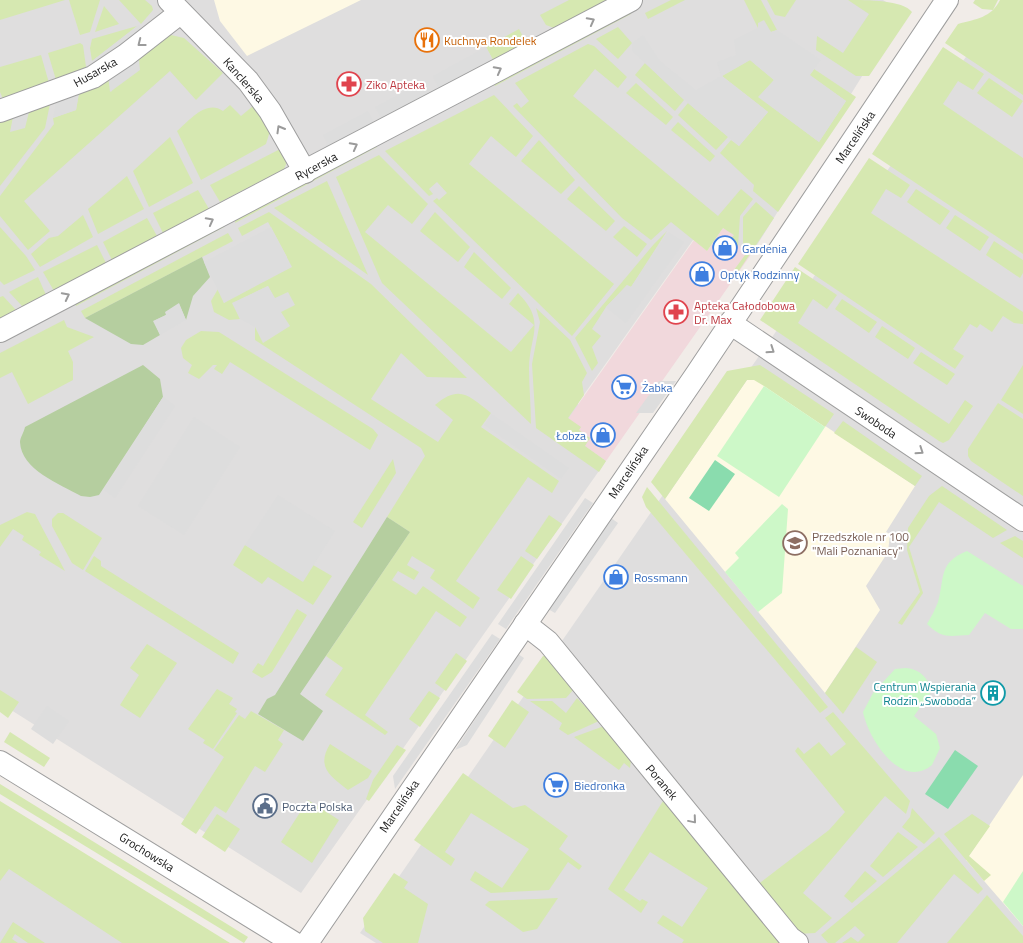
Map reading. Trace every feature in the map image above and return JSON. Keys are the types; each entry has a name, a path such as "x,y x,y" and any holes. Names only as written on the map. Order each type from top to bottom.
{"street":[{"name":"Rycerska","path":"0,331 631,0"},
{"name":"Marcelińska","path":"307,943 730,323 940,2"},
{"name":"Kanclerska","path":"174,7 248,81 270,112 305,172"},
{"name":"Husarska","path":"0,111 93,77 126,55 174,7"},
{"name":"Swoboda","path":"730,323 1023,520"},
{"name":"Poranek","path":"525,624 548,642 651,770 790,938 797,943"},
{"name":"Grochowska","path":"0,762 294,943"}],"shaded area":[{"path":"0,0 883,0 902,12 752,253 738,246 724,228 693,240 578,403 585,446 606,461 301,893 0,703"},
{"path":"214,0 361,0 247,56 220,21"},
{"path":"1023,16 1023,943 376,943 360,933 970,51"},
{"path":"764,20 771,32 777,30 821,60 810,75 846,101 819,142 758,97 774,80 750,60 722,76 768,112 739,146 688,103 632,51 632,43 643,35 660,61 696,90 721,76 717,62 736,55 734,40 758,28 758,23"},
{"path":"139,25 143,30 98,67 92,61"},
{"path":"486,47 493,60 439,89 433,76"},
{"path":"138,51 140,70 110,92 108,75"},
{"path":"424,81 431,93 382,119 375,107"},
{"path":"79,93 76,110 53,118 56,102"},
{"path":"368,111 374,123 325,149 327,142 323,135"},
{"path":"29,112 25,128 10,132 13,117"},
{"path":"271,227 292,267 224,303 204,262"},
{"path":"723,228 734,235 730,240 752,253 606,461 585,446 578,430 580,427 568,419 694,240 707,251"},
{"path":"668,232 684,242 626,323 606,307 627,285 631,287"},
{"path":"268,286 275,298 288,292 295,305 281,312 290,326 263,343 255,327 240,319 232,303"},
{"path":"179,303 186,320 160,335 153,321 166,315 165,312"},
{"name":"Przedszkole nr 100 \"Mali Poznaniacy\"","path":"755,379 915,486 886,532 890,534 888,552 866,586 880,610 825,693 665,499 747,380"},
{"path":"659,381 676,381 653,413 636,413"},
{"path":"163,397 175,406 115,498 104,490"},
{"path":"492,414 569,468 561,479 484,425"},
{"path":"194,417 240,447 184,535 138,506"},
{"path":"278,495 335,531 303,582 245,545"},
{"path":"585,498 593,503 506,629 498,624"},
{"path":"611,518 618,523 555,613 548,609"},
{"path":"492,634 500,639 395,789 393,776"},
{"path":"518,654 524,658 467,745 455,750"},
{"path":"47,706 69,721 53,744 31,729"},
{"path":"1023,775 1023,926 966,860"},
{"path":"0,804 223,943 0,943"}],"green space":[{"path":"0,0 65,0 0,20"},
{"path":"69,0 100,0 90,32 80,35"},
{"path":"119,0 145,0 152,6 153,10 141,24"},
{"path":"569,0 607,0 554,28 546,25 540,15"},
{"path":"671,0 685,0 648,19 645,13"},
{"path":"744,0 761,0 777,30 771,32 758,28"},
{"path":"767,0 796,0 785,17 775,15"},
{"path":"848,0 893,3 901,5 912,12 869,76 856,76 816,50 817,36 843,53 869,14"},
{"path":"975,0 998,0 993,10 982,9 973,3"},
{"path":"1000,0 1023,0 1023,95 945,43 958,24 988,14"},
{"path":"104,6 119,24 95,32"},
{"path":"628,9 631,14 495,86 492,80"},
{"path":"137,26 92,61 90,48 92,39"},
{"path":"618,27 632,43 618,59 596,39"},
{"path":"519,29 526,42 493,60 486,47"},
{"path":"171,35 184,38 223,73 196,100 170,71 24,201 50,231 28,250 0,216 0,196 54,124 53,118 76,110 79,93 108,75 111,92 138,51"},
{"path":"80,43 83,45 86,67 56,80 48,53"},
{"path":"588,44 594,46 627,77 618,88 595,69 573,96 718,216 741,189 753,199 740,216 738,246 730,240 734,235 723,228 707,251 671,222 651,240 622,218 513,106 517,103 521,108 529,101 515,83"},
{"path":"943,47 984,74 973,90 958,81 943,104 1023,158 1023,254 872,154"},
{"path":"41,55 49,83 3,99 0,92 0,67"},
{"path":"750,60 774,80 759,97 819,142 846,101 809,75 814,69 856,97 778,212 753,191 754,185 720,153 731,140 739,146 768,112 722,76"},
{"path":"645,63 684,100 675,111 635,75"},
{"path":"989,78 1023,101 1012,117 977,93"},
{"path":"636,83 673,117 666,125 626,93"},
{"path":"494,95 533,136 516,157 491,136 469,164 614,284 572,336 433,201 437,198 439,200 447,193 437,182 429,189 433,194 429,196 385,151"},
{"path":"688,103 728,137 716,150 678,115"},
{"path":"50,104 45,128 0,186 0,122"},
{"path":"230,105 241,116 253,106 270,131 266,144 201,180 177,131 204,109 217,108 223,111"},
{"path":"678,122 715,156 710,162 671,130"},
{"path":"170,137 193,183 149,207 133,171"},
{"path":"539,140 575,180 561,194 521,161"},
{"path":"374,143 377,147 235,223 236,216"},
{"path":"284,147 289,157 284,169 220,202 210,185"},
{"path":"379,155 428,204 412,224 388,205 365,232 511,352 534,325 529,369 531,424 382,283 336,177"},
{"path":"869,158 910,185 901,198 886,189 871,213 1023,312 1023,324 1014,323 1003,316 992,332 980,324 977,328 970,324 953,349 964,356 955,369 798,264"},
{"path":"127,176 144,209 98,234 88,209"},
{"path":"327,181 368,275 274,208"},
{"path":"579,186 615,221 606,231 567,199"},
{"path":"916,189 950,211 940,225 907,202"},
{"path":"198,190 209,209 163,233 153,213"},
{"path":"756,202 774,218 738,272 734,270 748,251 743,247 743,217"},
{"path":"269,212 371,284 467,378 427,377 401,353 371,399 438,442 453,420 435,405 451,395 458,394 470,397 491,413 481,427 559,481 552,493 528,477 456,581 480,598 473,609 430,578 435,570 412,556 407,565 419,572 414,580 398,571 392,580 416,595 423,586 467,617 460,627 436,611 365,715 388,732 385,735 325,695 343,668 326,656 410,532 387,517 425,456 421,448 255,340 255,327 281,312 268,286 233,303 240,319 229,320 214,312 211,301 218,289 224,303 287,257 268,222 242,236 238,228"},
{"path":"435,212 470,247 458,262 420,231"},
{"path":"83,215 93,237 40,267 31,254 49,238 58,236"},
{"path":"955,215 989,237 980,251 946,228"},
{"path":"147,218 157,236 112,260 103,242"},
{"path":"219,224 224,227 76,306 73,301"},
{"path":"624,226 647,244 637,257 613,237"},
{"path":"0,227 26,256 35,270 4,285 0,281"},
{"path":"667,231 631,287 627,285 606,307 592,329 601,336 592,347 598,363 592,371 575,338"},
{"path":"228,233 233,241 85,318 81,311"},
{"path":"994,241 1023,260 1023,273 1020,278 986,255"},
{"path":"97,245 106,263 54,291 43,272"},
{"path":"474,252 511,288 502,299 464,267"},
{"path":"202,257 210,277 193,296 186,320 179,304 166,315 154,321 160,335 143,345 131,344 85,318"},
{"path":"795,267 837,295 827,309 813,299 798,323 949,424 965,400 973,406 949,440 943,443 939,441 760,320"},
{"path":"38,277 46,295 23,307 9,292"},
{"path":"518,293 532,312 534,325 509,304"},
{"path":"3,296 16,310 0,319 0,297"},
{"path":"842,299 877,322 869,333 835,309"},
{"path":"536,308 570,340 587,373 582,382 584,395 568,418 581,427 579,430 590,438 585,446 606,461 599,472 536,428 532,364 540,322"},
{"path":"64,320 67,327 94,337 68,351 73,362 73,380 28,404 12,372 0,378 0,353"},
{"path":"882,326 915,348 908,359 875,337"},
{"path":"201,331 219,332 373,429 378,435 370,450 230,362 222,374 214,369 217,365 213,365 199,379 188,373 192,365 183,358 181,348 186,340"},
{"path":"921,352 955,374 947,385 913,363"},
{"path":"143,365 160,379 163,397 99,495 81,496 43,475 27,461 22,452 20,442 25,427"},
{"path":"760,365 834,414 825,427 764,386 754,380 747,380 665,499 651,482 727,371"},
{"path":"1023,365 1023,414 1001,400"},
{"path":"764,386 825,427 779,497 717,456"},
{"path":"998,403 1023,419 1023,496 971,461 968,456 968,449"},
{"path":"843,421 922,476 915,486 834,433"},
{"path":"393,459 396,473 362,528 353,522"},
{"path":"715,460 735,474 709,511 689,498"},
{"path":"942,486 1007,530 993,538 939,502 909,547 923,593 902,625 898,623 920,592 907,550 908,528 929,496"},
{"path":"647,487 828,707 820,713 646,507 642,497"},
{"path":"782,504 788,509 782,593 758,612 725,572 739,558 735,553"},
{"path":"27,512 35,514 65,571 39,555 41,552 22,540 24,536 13,529 0,547 0,525"},
{"path":"58,513 63,513 102,538 83,570 72,563 52,526 52,519"},
{"path":"549,515 562,524 537,559 525,551"},
{"path":"387,517 410,532 300,694 323,711 303,741 258,714 267,699 275,695"},
{"path":"1015,536 1023,541 1023,558 1000,543"},
{"path":"245,545 303,581 313,565 332,576 313,605 268,577 262,584 233,565"},
{"path":"967,551 1023,586 1023,629 1011,629 985,613 969,635 946,636 932,629 927,624 938,602 947,566 951,561"},
{"path":"94,556 101,561 101,566 239,653 233,664 85,571"},
{"path":"521,556 534,565 511,599 497,590"},
{"path":"297,609 307,615 272,672 262,678 252,672 258,663 263,666"},
{"path":"147,644 177,663 140,718 120,705 139,675 130,668"},
{"path":"856,647 877,662 843,714 825,693"},
{"path":"456,653 467,661 446,691 435,683"},
{"path":"543,656 548,656 574,689 566,698 527,699 517,692"},
{"path":"906,668 919,672 926,678 930,686 932,691 914,716 936,734 940,748 932,765 920,771 909,771 898,767 888,758 872,735 863,712 873,693 895,669"},
{"path":"217,689 233,698 229,704 237,709 235,712 237,713 213,749 203,743 205,740 188,729"},
{"path":"0,690 19,702 8,718 0,712"},
{"path":"429,691 440,698 420,727 409,719"},
{"path":"577,698 599,721 568,735 559,729 562,723 530,701 552,701 566,713"},
{"path":"512,700 529,712 505,748 488,736"},
{"path":"251,711 284,730 278,740 283,744 265,772 255,766 226,813 215,806 196,834 181,824 224,757 214,750 239,715 245,719"},
{"path":"833,712 910,801 906,814 885,796 803,893 832,918 815,933 797,934 757,885 829,830 845,812 795,751 798,747 804,754 819,742 831,756 846,744 825,718"},
{"path":"604,726 631,760 630,768 624,763 619,770 574,737"},
{"path":"10,732 50,758 44,767 4,742"},
{"path":"330,744 372,771 368,778 348,790 336,780 327,770 324,759"},
{"path":"397,745 406,750 369,801 366,799 373,780"},
{"path":"955,750 978,766 948,809 925,794"},
{"path":"463,773 513,808 525,805 568,836 559,849 582,866 579,870 568,862 549,890 491,893 470,880 475,871 502,888 529,849 471,813 445,852 455,859 451,866 414,840"},
{"path":"0,784 248,937 244,943 0,794"},
{"path":"308,800 339,820 312,863 281,842"},
{"path":"0,801 230,943 122,943 9,869 0,881"},
{"path":"663,801 781,943 682,943 684,940 657,923 663,915 682,927 708,888 650,852 624,890 640,901 642,899 648,902 641,913 608,889"},
{"path":"912,808 935,833 924,844 902,827 910,817"},
{"path":"217,814 240,829 225,852 202,837"},
{"path":"972,814 990,826 969,856 991,875 984,881 944,834"},
{"path":"898,832 918,847 883,877 870,866"},
{"path":"939,837 983,889 978,894 954,874 897,943 842,943 851,937 858,942 865,935 855,926 835,943 828,943 821,935"},
{"path":"865,871 877,881 852,903 844,896"},
{"path":"1023,871 1023,926 1003,902"},
{"path":"394,873 408,882 404,888 428,904 418,943 383,943 365,931 363,918"},
{"path":"987,895 1023,936 1023,943 947,943"},
{"path":"558,898 537,929 523,932 485,905 489,901"},
{"path":"13,922 45,943 28,943 15,934 12,939 18,943 0,943"}],"place":[{"name":"Kuchnya Rondelek","path":"427,40"},
{"name":"Ziko Apteka","path":"349,84"},
{"name":"Gardenia","path":"725,248"},
{"name":"Optyk Rodzinny","path":"702,274"},
{"name":"Apteka Całodobowa Dr. Max","path":"676,312"},
{"name":"Żabka","path":"624,387"},
{"name":"Łobza","path":"603,435"},
{"name":"Przedszkole nr 100 \"Mali Poznaniacy\"","path":"795,543"},
{"name":"Rossmann","path":"616,577"},
{"name":"Centrum Wspierania Rodzin „Swoboda”","path":"993,693"},
{"name":"Biedronka","path":"556,785"},
{"name":"Poczta Polska","path":"265,806"}]}
